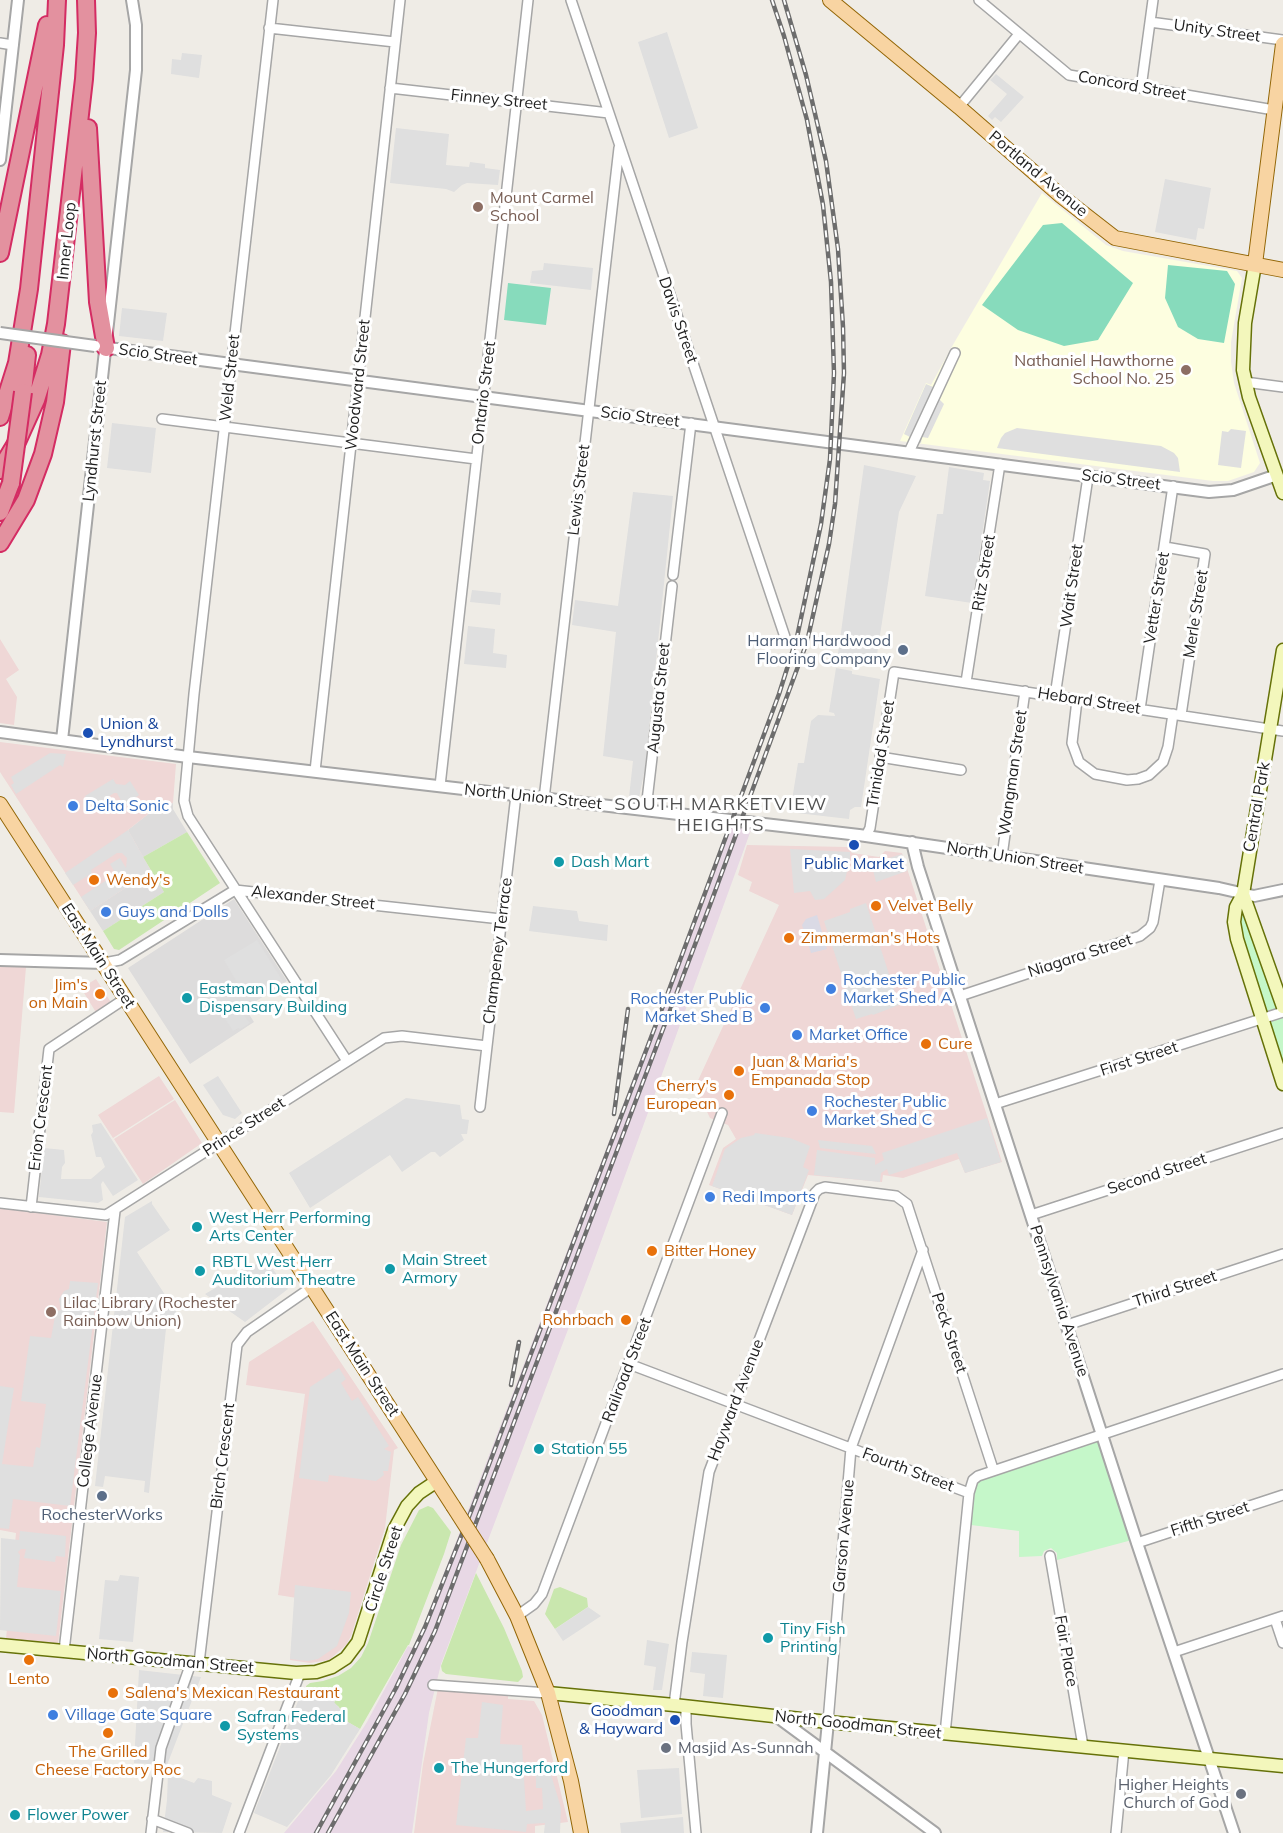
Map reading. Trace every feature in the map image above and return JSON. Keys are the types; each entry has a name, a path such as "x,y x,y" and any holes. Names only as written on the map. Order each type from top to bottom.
{"highway":[{"path":"0,253 44,42 50,0"},
{"name":"Inner Loop","path":"0,417 11,386 20,348 36,225 55,45 57,0"},
{"name":"Inner Loop","path":"5,476 30,414 50,355 60,294 87,48 86,0"},
{"path":"87,48 90,173 100,347"},
{"path":"0,543 18,516 29,492 43,454 52,419 66,303 73,186"},
{"path":"0,512 5,476 23,392 32,314 36,225"}],"main road":[{"name":"Portland Avenue","path":"834,1 1061,196 1115,238 1283,270"},
{"path":"1283,42 1243,344 1245,382 1283,493"},
{"name":"Central Park","path":"1283,650 1277,730 1243,894 1236,907 1234,922 1237,939 1283,1083"},
{"name":"East Main Street","path":"0,804 487,1559 517,1616 548,1693 571,1781 581,1833"},
{"name":"Central Park","path":"1243,894 1283,1007"},
{"name":"Circle Street","path":"339,1664 353,1652 361,1636 394,1530 407,1506 419,1492 437,1481"},
{"name":"North Goodman Street","path":"0,1645 300,1673 325,1670 339,1664"},
{"name":"North Goodman Street","path":"548,1693 1283,1766"}],"street":[{"path":"0,160 18,0"},
{"name":"Lyndhurst Street","path":"62,740 100,347 136,70 136,25 132,0"},
{"name":"Weld Street","path":"273,0 184,794 188,816 347,1061"},
{"name":"Woodward Street","path":"315,771 399,0"},
{"name":"Ontario Street","path":"440,786 528,0"},
{"name":"Davis Street","path":"571,0 786,640"},
{"name":"Concord Street","path":"979,0 1069,75 1274,110"},
{"path":"1141,88 1153,0"},
{"name":"Unity Street","path":"1150,22 1283,42"},
{"path":"269,28 395,42"},
{"path":"958,107 1019,34"},
{"path":"0,43 13,45"},
{"name":"Finney Street","path":"390,88 609,113"},
{"name":"Lewis Street","path":"544,799 619,145"},
{"name":"Scio Street","path":"0,333 1088,477 1220,492 1277,475"},
{"path":"909,452 955,353"},
{"path":"1245,382 1283,387"},
{"path":"162,419 476,459"},
{"path":"673,575 691,423"},
{"name":"Ritz Street","path":"966,682 1000,464"},
{"name":"Wait Street","path":"1055,696 1088,477"},
{"name":"Vetter Street","path":"1140,709 1173,486"},
{"name":"Merle Street","path":"1165,548 1205,554 1177,714"},
{"name":"Augusta Street","path":"646,809 672,586"},
{"name":"Hebard Street","path":"894,672 1277,730"},
{"name":"Trinidad Street","path":"866,836 870,828 894,672"},
{"name":"Wangman Street","path":"1002,856 1025,691"},
{"path":"1077,700 1072,743 1079,762 1095,774 1127,780 1144,778 1163,762 1177,714"},
{"name":"North Union Street","path":"0,732 188,757 866,836 1243,894"},
{"path":"880,757 962,770"},
{"name":"Champeney Terrace","path":"480,1107 516,795"},
{"name":"Pennsylvania Avenue","path":"912,842 1137,1543 1234,1833"},
{"name":"Niagara Street","path":"960,996 1140,936 1150,928 1153,922 1160,880"},
{"name":"Alexander Street","path":"0,960 104,963 120,960 235,890 501,919"},
{"path":"1243,894 1254,896 1283,890"},
{"name":"Erion Crescent","path":"31,1206 49,1050 126,998"},
{"name":"First Street","path":"995,1104 1283,1012"},
{"name":"Prince Street","path":"115,1211 379,1040 394,1035 487,1046"},
{"name":"Railroad Street","path":"517,1616 534,1604 542,1594 722,1113"},
{"name":"Second Street","path":"1031,1215 1283,1133"},
{"name":"Hayward Avenue","path":"696,1833 686,1724 680,1705 707,1478 816,1190 825,1187 902,1198"},
{"name":"Peck Street","path":"902,1198 909,1208 993,1469"},
{"path":"0,1203 106,1215 115,1211"},
{"name":"College Avenue","path":"64,1651 115,1211"},
{"name":"Garson Avenue","path":"817,1833 851,1448 923,1250"},
{"name":"Third Street","path":"1067,1325 1283,1254"},
{"name":"Birch Crescent","path":"151,1833 161,1748 195,1663 235,1352 243,1335 312,1287"},
{"name":"Fourth Street","path":"629,1364 969,1493 973,1480 993,1469 1283,1374"},
{"path":"945,1734 969,1493"},
{"name":"Fifth Street","path":"1137,1543 1283,1495"},
{"name":"Fair Place","path":"1050,1556 1083,1746"},
{"path":"1174,1652 1279,1617 1283,1643"},
{"path":"239,1833 300,1673"},
{"name":"North Goodman Street","path":"434,1685 548,1693"},
{"path":"776,1716 935,1833"},
{"path":"1116,1833 1124,1750"},
{"path":"152,1819 188,1833"}],"shaded area":[{"path":"667,32 698,128 669,138 638,42"},
{"path":"182,53 202,55 199,78 171,74 172,59 181,60"},
{"path":"996,74 1024,97 1001,122 995,117 992,120 988,116 1007,94 990,80"},
{"path":"396,128 449,134 446,165 469,167 470,162 485,164 485,168 500,170 498,185 467,183 454,192 446,189 390,183"},
{"path":"1165,179 1211,188 1204,229 1198,228 1196,240 1155,232"},
{"path":"1042,193 1106,245 1123,251 1237,271 1242,278 1231,342 1231,362 1234,383 1260,463 1254,472 1228,481 1213,481 900,441 926,383 931,385"},
{"path":"544,263 593,268 591,290 530,283 532,271 543,270"},
{"path":"122,308 167,313 163,341 119,336"},
{"path":"926,384 943,391 939,399 944,404 928,438 922,437 921,443 910,442 910,437 904,434"},
{"path":"112,423 156,428 151,473 107,468"},
{"path":"1017,428 1161,446 1178,458 1180,472 997,448 1005,433"},
{"path":"1231,429 1246,431 1241,468 1218,465 1222,431 1228,432"},
{"path":"864,465 916,476 899,512 876,661 838,654"},
{"path":"949,467 984,473 983,480 990,481 972,603 925,596 937,514 943,514"},
{"path":"633,492 673,496 645,768 639,798 629,797 633,761 603,756 616,632 572,625 575,600 618,606"},
{"path":"472,590 501,593 500,605 470,602"},
{"path":"468,626 495,629 493,653 507,655 506,668 464,664"},
{"path":"0,639 19,670 6,679 17,697 14,725 0,723"},
{"path":"836,668 852,671 852,674 880,679 861,807 850,810 849,819 797,813 798,801 792,800 798,763 804,763 811,721 818,715 835,716 834,713 829,712"},
{"path":"0,742 176,764 173,803 156,808 128,830 151,871 90,911 0,772"},
{"path":"50,753 66,754 63,767 60,765 16,794 11,785 14,783 11,777"},
{"path":"113,779 116,784 125,785 130,781 139,795 124,806 117,793 114,793 92,807 85,796"},
{"path":"173,803 173,809 187,832 143,857 128,830 156,808"},
{"path":"733,817 751,830 591,1269 441,1664 429,1713 412,1833 284,1833 336,1771 367,1722 408,1646 415,1649"},
{"path":"128,830 151,871 90,911 81,897 116,874 110,864 120,858 126,868 127,858 122,853 117,853 73,885 65,873"},
{"path":"747,845 848,847 852,853 879,857 885,851 902,853 1002,1162 965,1173 959,1159 903,1178 883,1175 882,1182 808,1175 792,1215 709,1185 723,1148 736,1139 728,1125 710,1118 695,1087 779,905 749,891 752,882 738,875"},
{"path":"790,849 850,852 845,880 824,899 815,900 810,891 794,893"},
{"path":"902,854 907,871 876,882 873,870 881,867 879,861"},
{"path":"151,871 164,892 103,931 90,911"},
{"path":"234,899 287,981 245,1008 254,1022 190,1064 128,968"},
{"path":"866,903 899,1005 856,1019 824,921 850,912 850,909"},
{"path":"533,906 577,911 579,921 608,925 607,941 529,931"},
{"path":"817,915 827,949 811,953 802,925 806,919"},
{"path":"257,940 284,983 245,1008 238,1003 238,1008 250,1023 233,1031 213,1000 231,989 234,993 241,989 224,960"},
{"path":"0,965 26,967 14,1113 0,1112"},
{"path":"96,979 112,1004 97,1014 81,988"},
{"path":"159,1076 174,1099 113,1138 98,1115"},
{"path":"218,1076 242,1113 235,1119 223,1115 203,1085"},
{"path":"406,1098 460,1105 462,1119 469,1120 467,1134 461,1134 464,1140 440,1157 435,1152 431,1152 402,1172 390,1155 310,1208 289,1173"},
{"path":"175,1100 202,1143 143,1184 114,1139"},
{"path":"987,1118 1001,1162 965,1173 957,1153 889,1175 887,1169 881,1173 880,1182 814,1175 817,1150 875,1158 875,1165 884,1160 882,1153"},
{"path":"101,1123 138,1180 113,1196 103,1181 101,1184 103,1200 98,1203 39,1197 44,1148 64,1150 65,1163 62,1167 61,1179 91,1179 105,1167 101,1157 96,1157 91,1135 92,1125"},
{"path":"755,1133 790,1138 810,1146 803,1167 809,1170 792,1215 712,1186 725,1149 741,1138"},
{"path":"818,1140 872,1146 876,1154 820,1148"},
{"path":"152,1201 170,1230 137,1252 177,1313 167,1319 149,1493 144,1492 145,1481 105,1476 103,1487 95,1486 125,1217"},
{"path":"0,1208 107,1222 58,1644 6,1639 16,1533 0,1530"},
{"path":"265,1259 288,1289 245,1322 205,1294"},
{"path":"70,1281 98,1283 70,1506 13,1499 9,1529 0,1528 0,1386 14,1388 2,1464 33,1467 36,1447 40,1448 46,1404 21,1401 30,1336 51,1338 56,1311 61,1310 59,1299 64,1291 69,1289"},
{"path":"313,1321 398,1448 394,1450 385,1528 351,1636 346,1645 329,1660 310,1663 290,1660 297,1598 278,1595 305,1394 246,1385 249,1362"},
{"path":"339,1368 346,1379 341,1383 352,1401 358,1397 389,1446 384,1449 391,1452 388,1471 383,1471 384,1475 376,1481 329,1475 328,1482 299,1478 310,1387"},
{"path":"20,1531 66,1536 65,1557 56,1556 55,1562 24,1558 26,1549 18,1552 20,1555 17,1587 61,1591 56,1636 0,1630 1,1538 19,1540"},
{"path":"120,1575 139,1577 133,1642 99,1639 105,1580 118,1581"},
{"path":"295,1585 351,1592 349,1613 337,1646 318,1659 308,1661 290,1659"},
{"path":"588,1607 601,1616 563,1641 555,1629"},
{"path":"647,1640 669,1644 662,1690 653,1690 656,1667 644,1665"},
{"path":"692,1652 727,1655 723,1698 703,1696 705,1674 690,1672"},
{"path":"139,1670 201,1677 167,1765 134,1763"},
{"path":"438,1688 508,1695 508,1699 534,1701 542,1715 568,1822 535,1826 535,1833 414,1833 423,1764"},
{"path":"316,1690 336,1697 334,1702 340,1709 339,1717 360,1729 331,1775 287,1827 254,1813 302,1691 313,1696"},
{"path":"482,1702 503,1705 500,1744 522,1745 526,1811 543,1809 542,1788 536,1788 536,1770 549,1768 561,1808 560,1833 544,1833 545,1823 527,1824 526,1832 456,1825 466,1738 478,1738"},
{"path":"679,1768 682,1814 641,1818 637,1770"},
{"path":"168,1773 194,1783 198,1778 212,1781 212,1795 232,1803 222,1833 163,1832"},
{"path":"683,1817 684,1833 621,1833 620,1823"}],"green space":[{"path":"1062,223 1133,283 1098,340 1064,346 1018,330 982,305 1043,225"},
{"path":"1168,265 1227,271 1235,284 1224,343 1198,339 1178,327 1165,298"},
{"path":"508,283 551,288 546,325 504,320"},
{"path":"187,832 220,883 119,950 114,949 103,931 164,892 143,857"},
{"path":"1244,909 1248,912 1283,1019 1283,1070 1242,944 1241,920"},
{"path":"1097,1440 1100,1442 1132,1540 1057,1560 1057,1553 1051,1548 1044,1551 1042,1556 1019,1557 1019,1531 971,1525 976,1482"},
{"path":"428,1506 433,1508 451,1532 409,1645 360,1729 339,1717 341,1712 334,1703 336,1698 316,1690 313,1696 306,1693 306,1686 338,1676 351,1668 361,1657 368,1643 401,1545 419,1510"},
{"path":"476,1573 504,1628 522,1671 523,1677 518,1682 446,1674 442,1671 441,1666"},
{"path":"560,1587 587,1598 588,1607 555,1629 545,1614 554,1589"}],"railway":[{"path":"316,1833 396,1688 425,1627 666,998 779,694 797,637 821,524 830,459 834,373 831,282 823,205 807,120 772,0"},
{"path":"328,1833 405,1694 435,1631 710,905 807,642 829,544 835,504 844,373 843,327 838,249 826,161 806,75 784,0"},
{"path":"614,1114 628,1009"},
{"path":"511,1385 519,1342"}],"place":[{"name":"Mount Carmel School","path":"478,207"},
{"name":"Nathaniel Hawthorne School No. 25","path":"1186,370"},
{"name":"Harman Hardwood Flooring Company","path":"903,650"},
{"name":"Union & Lyndhurst","path":"88,733"},
{"name":"Delta Sonic","path":"73,806"},
{"name":"Public Market","path":"854,845"},
{"name":"Dash Mart","path":"559,862"},
{"name":"Wendy's","path":"94,880"},
{"name":"Velvet Belly","path":"876,906"},
{"name":"Guys and Dolls","path":"106,912"},
{"name":"Zimmerman's Hots","path":"789,938"},
{"name":"Rochester Public Market Shed A","path":"831,989"},
{"name":"Jim's on Main","path":"100,994"},
{"name":"Eastman Dental Dispensary Building","path":"187,998"},
{"name":"Rochester Public Market Shed B","path":"765,1008"},
{"name":"Market Office","path":"797,1035"},
{"name":"Cure","path":"926,1044"},
{"name":"Juan & Maria's Empanada Stop","path":"739,1071"},
{"name":"Cherry's European","path":"729,1095"},
{"name":"Rochester Public Market Shed C","path":"812,1111"},
{"name":"Redi Imports","path":"710,1197"},
{"name":"West Herr Performing Arts Center","path":"197,1227"},
{"name":"Bitter Honey","path":"652,1251"},
{"name":"Main Street Armory","path":"390,1269"},
{"name":"RBTL West Herr Auditorium Theatre","path":"200,1271"},
{"name":"Lilac Library (Rochester Rainbow Union)","path":"51,1312"},
{"name":"Rohrbach","path":"626,1320"},
{"name":"Station 55","path":"539,1449"},
{"name":"RochesterWorks","path":"102,1496"},
{"name":"Tiny Fish Printing","path":"768,1638"},
{"name":"Lento","path":"29,1660"},
{"name":"Salena's Mexican Restaurant","path":"113,1693"},
{"name":"Village Gate Square","path":"53,1715"},
{"name":"Goodman & Hayward","path":"675,1720"},
{"name":"Safran Federal Systems","path":"225,1726"},
{"name":"The Grilled Cheese Factory Roc","path":"108,1733"},
{"name":"Masjid As-Sunnah","path":"666,1748"},
{"name":"The Hungerford","path":"439,1768"},
{"name":"Higher Heights Church of God","path":"1241,1794"},
{"name":"Flower Power","path":"15,1815"}],"district":[{"name":"SOUTH MARKETVIEW HEIGHTS","path":"721,815"}]}
